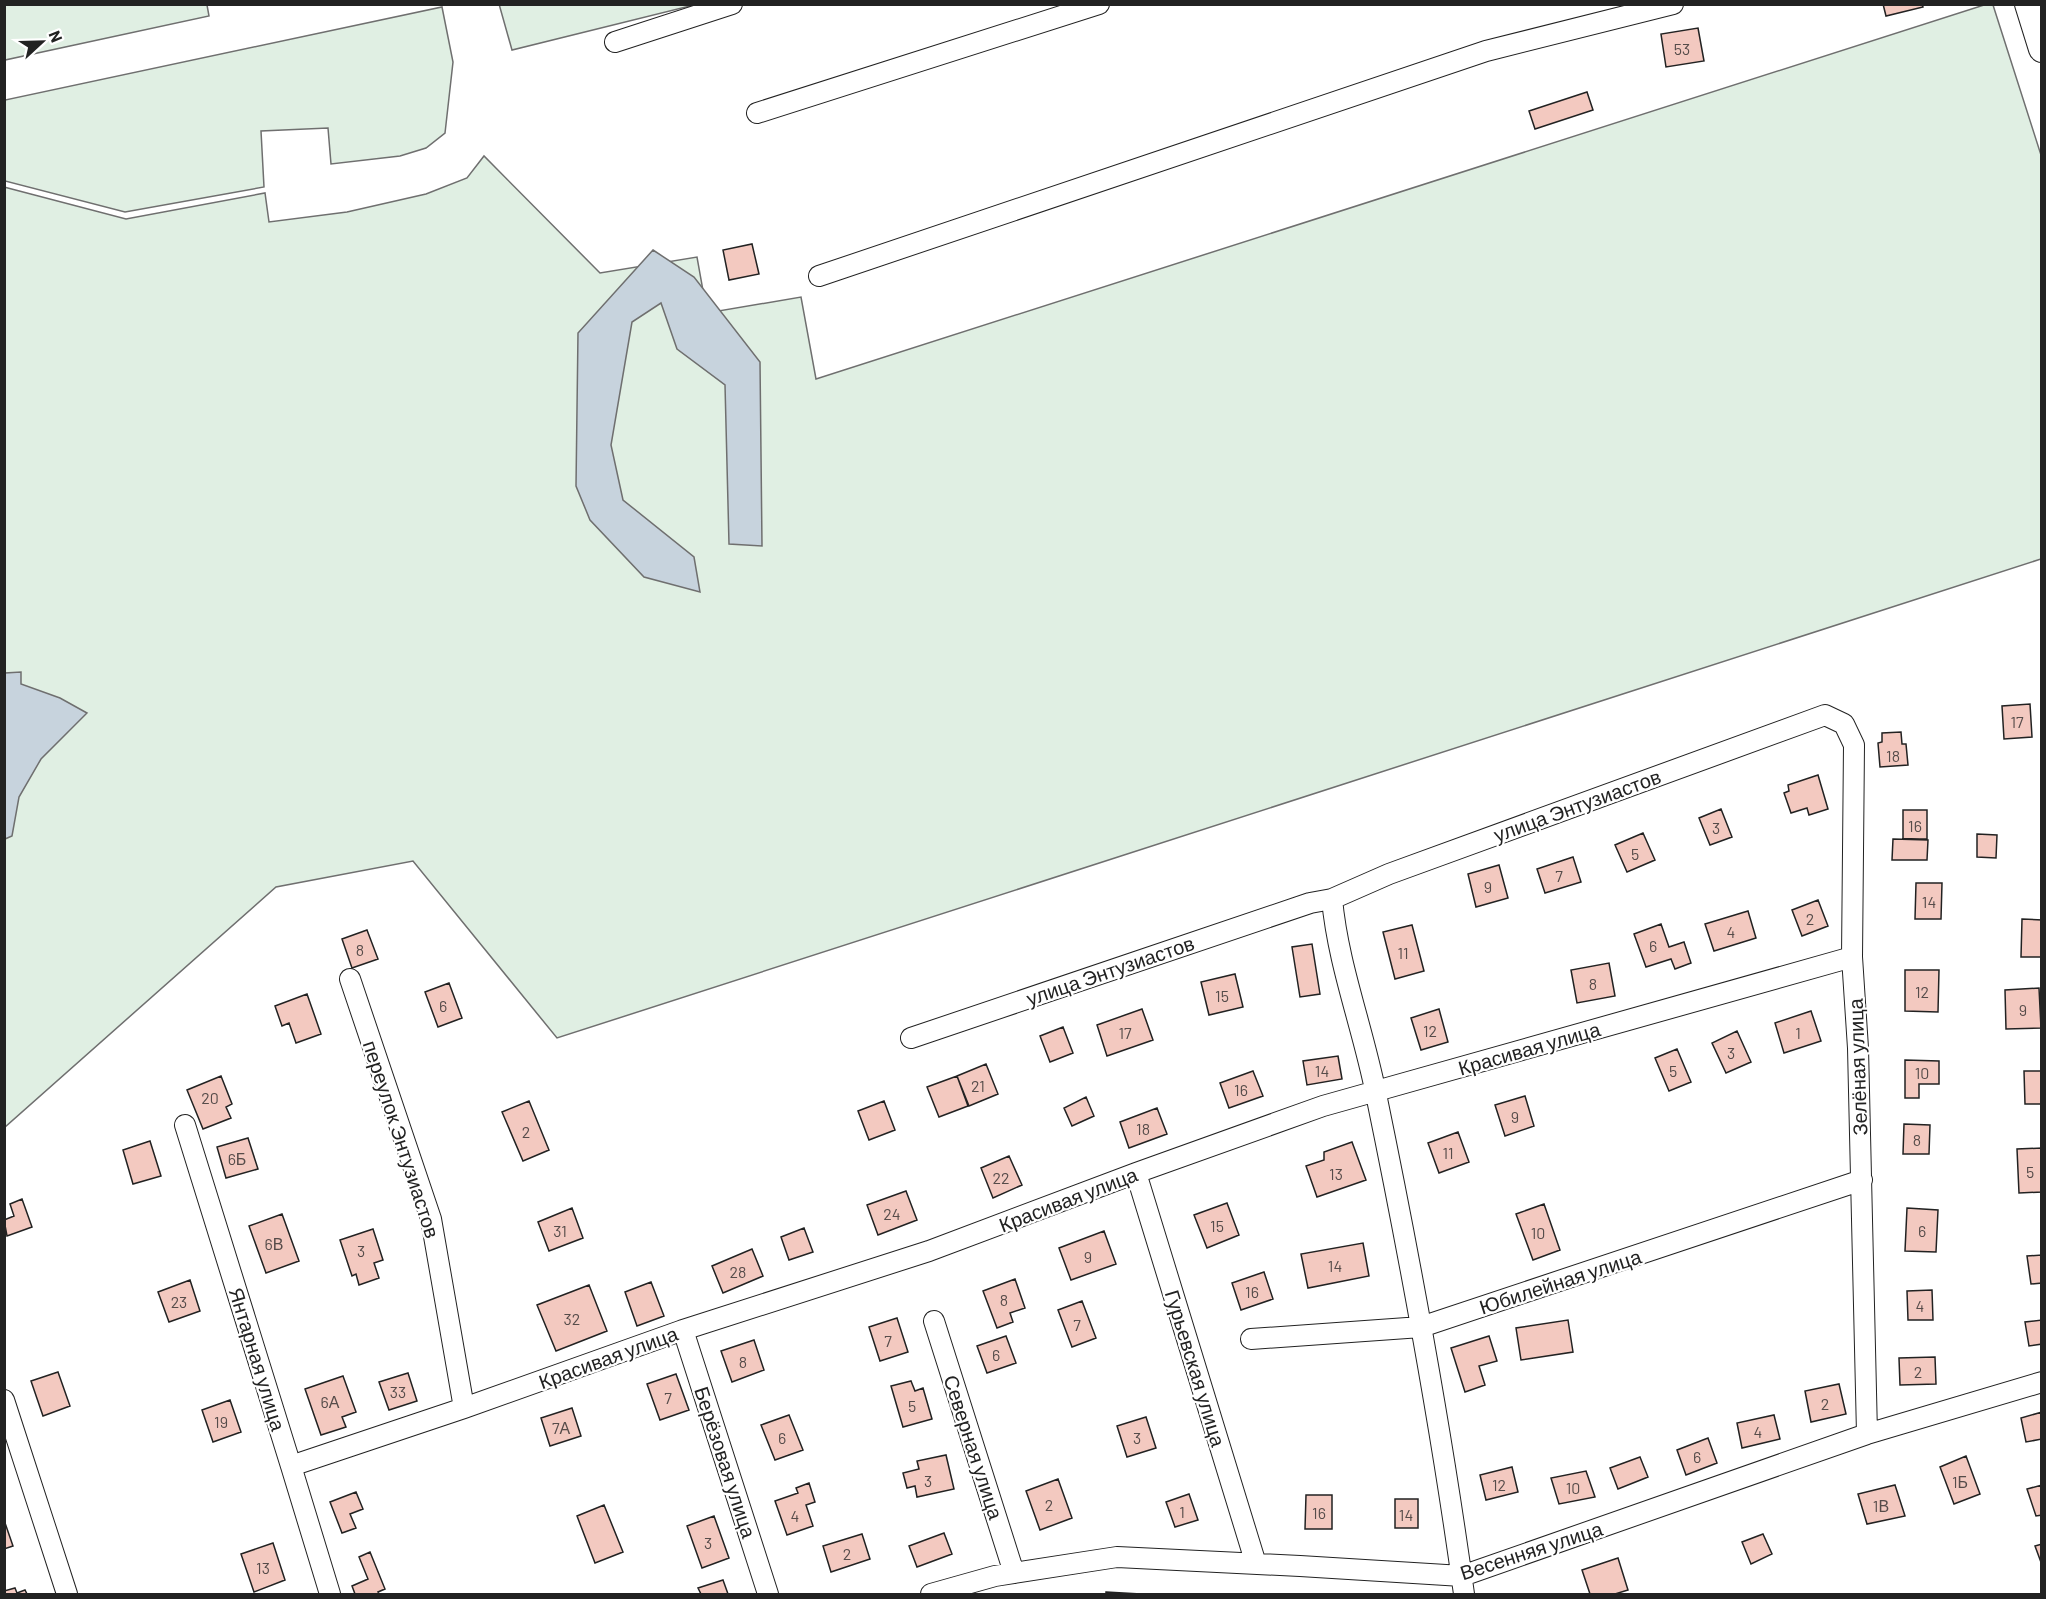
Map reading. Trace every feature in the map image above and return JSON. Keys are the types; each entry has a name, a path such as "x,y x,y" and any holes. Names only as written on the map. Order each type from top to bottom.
{"main road":[{"path":"2028,4 2042,49"}],"street":[{"path":"615,42 732,4"},
{"path":"757,113 1099,4"},
{"path":"819,276 1486,51 1673,4"},
{"name":"улица Энтузиастов","path":"911,1038 1310,903 1332,899 1389,874 1825,715"},
{"name":"Зелёная улица","path":"1825,715 1844,724 1854,745 1852,957 1858,1048 1867,1434"},
{"path":"1332,899 1334,928 1376,1091 1421,1327 1463,1585"},
{"name":"Красивая улица","path":"291,1466 464,1408 683,1330 929,1251 1323,1106 1852,957"},
{"name":"переулок Энтузиастов","path":"350,979 431,1220 464,1408"},
{"name":"Янтарная улица","path":"185,1125 330,1594"},
{"name":"Гурьевская улица","path":"1136,1173 1256,1564"},
{"name":"Юбилейная улица","path":"1251,1339 1421,1327 1862,1180"},
{"name":"Северная улица","path":"934,1321 1001,1581"},
{"name":"Берёзовая улица","path":"683,1330 768,1594"},
{"name":"Весенняя улица","path":"931,1594 1117,1557 1256,1564 1463,1585 1867,1434 2042,1382"},
{"path":"4,1400 67,1594"}],"green space":[{"path":"499,4 694,4 694,5 512,50"},
{"path":"4,5 207,5 209,16 5,60"},
{"path":"1984,5 1993,5 2041,155 2041,559 557,1038 413,861 276,887 5,1127 4,187 126,219 265,193 269,222 347,212 426,194 467,178 484,156 600,273 697,257 707,313 801,297 816,379"},
{"path":"442,7 453,62 445,133 426,148 400,156 331,164 328,128 261,131 264,187 125,212 5,181 5,100"}],"shaded area":[{"path":"653,250 694,277 760,362 762,546 729,544 725,385 677,349 661,303 632,322 611,445 623,500 694,557 700,592 644,577 590,520 576,486 578,333"},
{"path":"21,672 21,684 60,698 87,713 41,759 19,797 12,836 5,839 5,673"}],"building":[{"path":"1883,4 1922,4 1923,7 1886,16"},
{"path":"1698,28 1704,61 1666,67 1661,34"},
{"path":"1587,92 1593,110 1535,129 1529,111"},
{"path":"752,244 759,274 729,280 723,250"},
{"path":"2030,704 2032,737 2004,739 2002,706"},
{"path":"1901,732 1902,744 1906,744 1908,765 1880,767 1878,743 1882,742 1882,733"},
{"path":"1818,775 1828,809 1809,815 1807,808 1791,813 1784,793 1789,791 1788,785"},
{"path":"1721,809 1732,837 1710,845 1699,818"},
{"path":"1903,810 1927,810 1927,839 1903,839"},
{"path":"1643,833 1655,860 1627,872 1615,845"},
{"path":"1977,834 1997,835 1996,858 1977,857"},
{"path":"1893,839 1928,840 1927,860 1892,860"},
{"path":"1573,857 1581,882 1545,893 1537,869"},
{"path":"1499,865 1508,898 1476,907 1468,874"},
{"path":"1916,883 1942,883 1941,919 1915,919"},
{"path":"1818,900 1828,926 1802,936 1792,910"},
{"path":"1748,911 1756,938 1714,951 1705,924"},
{"path":"2022,919 2042,920 2042,957 2021,957"},
{"path":"1661,924 1669,947 1684,942 1691,963 1675,969 1671,959 1646,967 1634,934"},
{"path":"1412,925 1424,971 1395,979 1383,932"},
{"path":"367,930 378,959 352,968 342,939"},
{"path":"1312,944 1320,994 1300,997 1292,947"},
{"path":"1609,963 1615,996 1577,1003 1571,970"},
{"path":"1905,970 1939,970 1938,1012 1905,1011"},
{"path":"1235,974 1243,1007 1209,1015 1201,982"},
{"path":"449,983 462,1018 438,1027 425,992"},
{"path":"2039,988 2041,1028 2006,1029 2005,990"},
{"path":"307,994 321,1034 296,1043 289,1023 282,1026 275,1006"},
{"path":"1142,1009 1153,1040 1107,1056 1097,1025"},
{"path":"1439,1009 1448,1042 1421,1050 1411,1018"},
{"path":"1811,1011 1821,1041 1784,1053 1775,1023"},
{"path":"1063,1027 1073,1053 1050,1062 1040,1036"},
{"path":"1737,1031 1751,1062 1726,1073 1712,1043"},
{"path":"1677,1049 1691,1082 1669,1091 1655,1058"},
{"path":"1338,1056 1342,1079 1307,1085 1303,1061"},
{"path":"1905,1060 1939,1061 1939,1084 1919,1084 1919,1098 1905,1098"},
{"path":"986,1064 998,1094 969,1106 957,1076"},
{"path":"1253,1071 1263,1096 1229,1108 1220,1083"},
{"path":"2024,1071 2042,1071 2042,1104 2025,1104"},
{"path":"221,1076 232,1104 226,1107 231,1118 203,1129 187,1090"},
{"path":"957,1076 968,1106 939,1117 927,1087"},
{"path":"1525,1096 1534,1126 1505,1136 1495,1105"},
{"path":"1086,1097 1094,1116 1072,1126 1064,1108"},
{"path":"529,1101 549,1150 523,1161 502,1112"},
{"path":"884,1101 895,1130 869,1140 858,1111"},
{"path":"1157,1108 1167,1134 1129,1148 1120,1122"},
{"path":"1904,1124 1930,1125 1929,1154 1903,1154"},
{"path":"1458,1132 1469,1162 1439,1173 1428,1143"},
{"path":"248,1138 258,1169 226,1178 217,1147"},
{"path":"150,1141 161,1176 133,1184 123,1150"},
{"path":"1352,1142 1366,1180 1317,1197 1306,1166 1324,1160 1324,1152"},
{"path":"2042,1148 2042,1192 2019,1193 2017,1149"},
{"path":"1009,1156 1022,1185 993,1198 981,1168"},
{"path":"906,1191 917,1220 878,1235 867,1205"},
{"path":"22,1199 32,1227 7,1236 4,1220 14,1216 10,1204"},
{"path":"1227,1203 1239,1235 1207,1248 1194,1215"},
{"path":"1544,1204 1560,1250 1533,1260 1516,1214"},
{"path":"572,1208 583,1238 549,1251 538,1222"},
{"path":"1907,1208 1938,1210 1936,1252 1905,1251"},
{"path":"282,1214 299,1261 266,1273 249,1226"},
{"path":"804,1228 813,1252 789,1260 781,1237"},
{"path":"373,1229 383,1260 374,1263 379,1278 359,1285 356,1274 352,1276 340,1240"},
{"path":"1104,1231 1116,1264 1071,1280 1059,1248"},
{"path":"1363,1243 1369,1276 1308,1288 1301,1254"},
{"path":"752,1249 763,1276 723,1293 712,1266"},
{"path":"2042,1255 2042,1283 2031,1284 2027,1256"},
{"path":"1264,1272 1273,1299 1241,1310 1232,1283"},
{"path":"1015,1279 1025,1308 1010,1313 1013,1322 997,1328 983,1291"},
{"path":"190,1280 200,1311 169,1322 158,1292"},
{"path":"651,1282 664,1316 637,1326 625,1292"},
{"path":"589,1285 607,1331 556,1351 537,1305"},
{"path":"1932,1290 1933,1320 1908,1320 1907,1291"},
{"path":"1082,1301 1096,1338 1072,1347 1058,1310"},
{"path":"897,1318 908,1352 880,1361 869,1327"},
{"path":"1568,1320 1573,1352 1521,1360 1516,1328"},
{"path":"2042,1320 2042,1344 2029,1346 2025,1322"},
{"path":"1006,1336 1016,1363 987,1373 977,1346"},
{"path":"1489,1336 1497,1361 1479,1366 1485,1385 1465,1392 1451,1348"},
{"path":"754,1340 764,1370 732,1382 721,1351"},
{"path":"1935,1357 1936,1384 1900,1385 1899,1358"},
{"path":"58,1372 70,1406 43,1416 31,1381"},
{"path":"408,1373 417,1401 389,1410 379,1382"},
{"path":"676,1374 689,1410 660,1420 647,1384"},
{"path":"343,1376 356,1412 342,1417 346,1427 321,1435 305,1389"},
{"path":"911,1381 915,1391 923,1388 932,1419 903,1427 891,1386"},
{"path":"1839,1384 1846,1414 1811,1422 1805,1391"},
{"path":"230,1400 241,1432 213,1442 202,1410"},
{"path":"572,1408 581,1436 550,1446 541,1418"},
{"path":"2042,1412 2042,1439 2026,1442 2021,1418"},
{"path":"789,1415 803,1450 775,1460 761,1425"},
{"path":"1774,1415 1780,1439 1742,1448 1737,1423"},
{"path":"1146,1417 1156,1448 1127,1457 1117,1426"},
{"path":"1708,1438 1717,1463 1686,1475 1677,1450"},
{"path":"946,1455 954,1489 917,1497 915,1486 907,1488 903,1473 919,1469 917,1461"},
{"path":"1966,1456 1980,1494 1954,1504 1940,1467"},
{"path":"1640,1457 1648,1477 1618,1489 1610,1468"},
{"path":"1512,1467 1518,1492 1486,1500 1480,1475"},
{"path":"1586,1471 1595,1497 1559,1504 1551,1478"},
{"path":"1058,1479 1072,1518 1040,1530 1026,1491"},
{"path":"809,1483 815,1502 806,1505 813,1526 787,1535 775,1501 798,1493 796,1488"},
{"path":"1895,1485 1905,1516 1867,1524 1858,1494"},
{"path":"2042,1485 2042,1515 2036,1516 2027,1489"},
{"path":"356,1492 363,1509 350,1514 356,1528 342,1533 330,1502"},
{"path":"1189,1494 1198,1520 1175,1527 1166,1502"},
{"path":"1306,1495 1332,1495 1332,1529 1305,1529"},
{"path":"1395,1499 1418,1499 1418,1528 1395,1528"},
{"path":"604,1505 623,1552 595,1563 577,1516"},
{"path":"714,1516 729,1558 702,1568 687,1526"},
{"path":"4,1520 13,1546 4,1549"},
{"path":"944,1533 952,1554 917,1567 909,1546"},
{"path":"862,1534 870,1559 831,1572 823,1546"},
{"path":"1763,1534 1772,1554 1751,1564 1742,1542"},
{"path":"273,1543 285,1580 254,1592 241,1554"},
{"path":"2042,1544 2042,1565 2035,1546"},
{"path":"370,1552 385,1589 378,1592 379,1594 355,1594 352,1586 368,1579 359,1557"},
{"path":"1618,1558 1628,1590 1615,1594 1590,1594 1582,1570"},
{"path":"723,1580 728,1594 701,1594 698,1588"},
{"path":"15,1588 17,1593 25,1590 27,1594 4,1594 4,1591"},
{"path":"1106,1592 1141,1594 1106,1594"}]}
